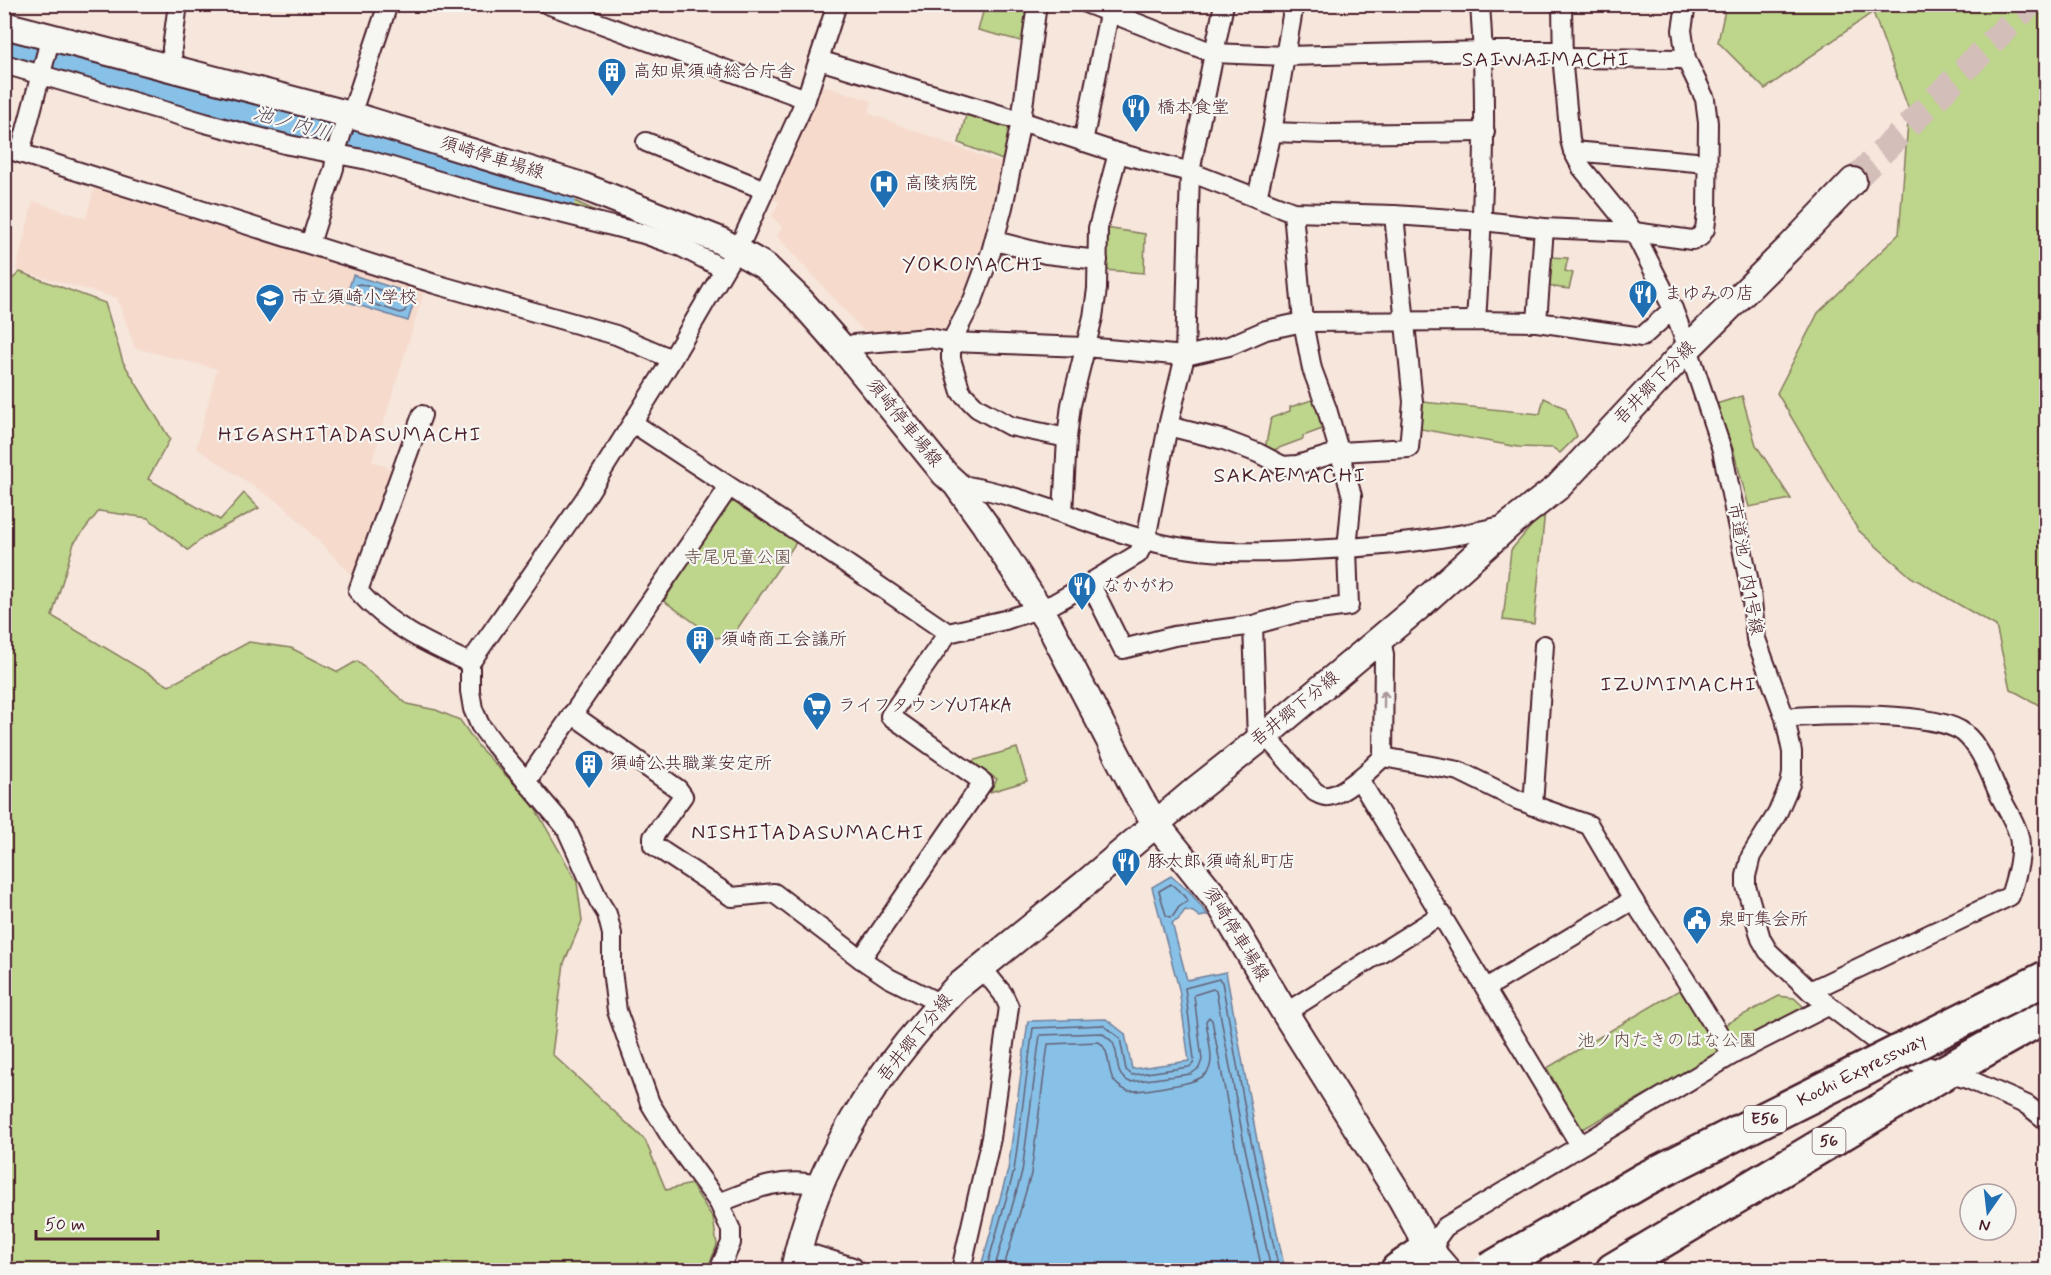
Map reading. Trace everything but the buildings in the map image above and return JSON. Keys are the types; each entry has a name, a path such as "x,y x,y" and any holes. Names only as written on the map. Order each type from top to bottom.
{"highway":[{"name":"Kochi Expressway","path":"1489,1270 1645,1179 2046,978"},
{"name":"56","path":"1613,1270 1945,1072 2046,1015"},
{"path":"1398,1270 1438,1260"}],"main road":[{"name":"須崎停車場線","path":"4,25 45,56 172,68 582,186 719,240 730,259 766,267 818,320 945,474 956,484 1005,553 1080,681 1139,797 1156,824 1218,901 1438,1260"},
{"name":"吾井郷下分線","path":"796,1260 820,1186 841,1143 891,1065 941,1004 1381,638 1509,525 1558,487 1688,348 1853,181"}],"street":[{"path":"172,68 172,48 178,4"},
{"path":"310,244 347,119 388,4"},
{"path":"547,4 806,99"},
{"path":"719,1270 731,1243 730,1230 719,1203 672,1139 650,1103 617,1011 612,970 612,934 607,914 598,901 566,828 480,725 473,709 470,691 470,663 584,500 672,359 754,217 806,99 837,4"},
{"path":"1037,4 1021,121 995,241 973,300 951,342 951,359 961,392 977,408 1010,426 1066,438"},
{"path":"1088,4 1214,53 1286,56 1484,51 1686,59"},
{"path":"861,959 983,782 890,716 948,633 1005,620 1039,609 1090,584 1138,554 1146,539 1168,426 1185,356 1190,172 1224,4"},
{"path":"1257,198 1272,132 1294,4"},
{"path":"1476,321 1483,221 1485,132 1484,51 1480,4"},
{"path":"1562,4 1563,54 1570,140 1573,151 1707,163"},
{"path":"819,60 1119,153 1190,172 1293,212 1483,221 1544,228 1634,232 1692,240 1700,237 1705,229 1708,123 1705,99 1686,59 1682,30 1686,4"},
{"path":"1083,142 1109,14"},
{"path":"45,56 12,150 435,284 616,335 672,359"},
{"path":"4,64 45,56 205,123 289,145 337,151 476,192 580,217 730,259"},
{"path":"1272,132 1328,134 1485,132"},
{"path":"646,142 765,190"},
{"name":"市道池ノ内1号線","path":"1573,151 1582,168 1634,232 1672,309 1688,348 1722,450 1751,591 1756,639 1785,718 1792,752 1790,784 1782,805 1751,856 1746,876 1746,886 1761,939 1768,951 1810,992 1874,1039 1921,1064 2026,1105 2046,1120"},
{"path":"1063,513 1066,438 1071,405 1093,317 1097,289 1098,228 1119,153"},
{"path":"1090,584 1123,649 1174,636 1253,625 1296,614 1349,606 1347,549 1352,496 1312,369 1303,322 1293,212"},
{"path":"1168,426 1224,440 1258,453 1283,466 1297,465 1340,452 1409,448 1413,402 1394,215"},
{"path":"1537,322 1544,228"},
{"path":"995,241 1046,254 1098,260"},
{"path":"844,351 854,344 929,338 951,342 1085,347 1185,356 1228,346 1266,330 1303,322 1537,322 1642,338 1672,309"},
{"path":"422,416 358,591 396,625 421,641 470,663"},
{"path":"633,423 948,633"},
{"path":"956,484 988,490 1162,544 1206,551 1261,553 1383,547 1464,536 1509,525"},
{"path":"526,782 729,488"},
{"path":"1253,625 1263,736 1273,744 1315,792 1322,796 1330,796 1359,779 1383,757 1384,655 1381,638"},
{"path":"1533,806 1544,645"},
{"path":"572,714 678,789 683,796 653,837 653,844 732,897 774,893 889,978 941,1004"},
{"path":"1785,718 1840,714 1935,720 1964,732 1978,749 2018,834 2020,852 2010,896 1810,992"},
{"path":"1383,757 1459,771 1533,806 1586,822 1732,1056"},
{"path":"1359,779 1580,1145"},
{"path":"1486,988 1633,900"},
{"path":"1285,1013 1442,914"},
{"path":"961,1270 992,1138 1010,1007 1003,994 982,968"},
{"path":"1438,1260 1445,1227 1732,1056 1828,1006"},
{"path":"719,1203 753,1189 785,1182 808,1182 820,1186"},
{"path":"796,1260 853,1267"}],"shaded area":[{"name":"高陵病院","path":"818,84 872,101 868,113 1003,164 987,238 949,332 892,329 869,337 777,236 782,227 772,216 779,202 772,199 791,157"},
{"name":"市立須崎小学校","path":"95,185 426,286 372,461 391,469 357,580 284,506 196,448 217,369 135,348 117,298 16,270 33,201 86,218"}],"green space":[{"path":"985,5 1029,5 1025,42 978,30"},
{"path":"1726,5 2046,5 2046,709 2010,689 1996,626 1911,577 1858,530 1777,393 1818,313 1899,234 1909,110 1873,12 1765,89 1718,42"},
{"path":"7,38 38,45 33,65 5,57"},
{"path":"56,50 330,120 325,138 320,142 304,139 199,113 51,70"},
{"path":"966,115 1011,128 1005,161 959,143"},
{"path":"353,129 537,187 605,215 534,202 347,148 345,145"},
{"path":"1105,228 1145,234 1144,273 1104,270"},
{"path":"1549,257 1568,258 1565,271 1573,273 1569,289 1546,286"},
{"path":"20,272 105,303 123,362 170,439 148,479 220,520 244,493 259,508 204,537 188,550 148,518 99,511 74,543 52,616 169,686 249,642 291,648 338,672 357,661 407,704 436,710 460,720 478,746 532,803 577,882 582,921 564,963 552,1054 645,1140 666,1190 691,1184 713,1218 717,1245 707,1270 5,1270 4,283 9,282"},
{"path":"1742,396 1756,445 1791,499 1749,507 1733,449 1716,404"},
{"path":"1544,398 1565,408 1577,436 1560,453 1553,448 1518,447 1421,429 1423,402 1540,414"},
{"path":"1315,399 1325,428 1271,451 1265,449 1271,418 1290,411 1290,407"},
{"name":"寺尾児童公園","path":"735,502 797,541 733,635 716,638 664,601 725,504"},
{"path":"1545,510 1534,624 1503,620 1511,550"},
{"path":"1017,748 1027,781 990,792 997,779 968,762"},
{"name":"池ノ内たきのはな公園","path":"1681,989 1707,1034 1779,996 1794,998 1804,1007 1581,1130 1547,1068"}],"water":[{"path":"353,275 416,295 408,321 345,301"},
{"path":"1171,876 1189,891 1208,915 1200,917 1185,910 1178,920 1172,923 1187,980 1226,972 1257,1140 1285,1270 980,1270 1008,1170 1028,1021 1106,1019 1125,1034 1132,1069 1189,1061 1179,989 1152,887"}],"waterway":[{"name":"池ノ内川","path":"22,48 397,150 561,199"}],"tunnel":[{"path":"1853,181 2030,4"}],"place":[{"name":"高知県須崎総合庁舎","path":"612,98"},
{"name":"橋本食堂","path":"1136,134"},
{"name":"高陵病院","path":"884,210"},
{"name":"まゆみの店","path":"1643,320"},
{"name":"市立須崎小学校","path":"270,324"},
{"name":"なかがわ","path":"1082,612"},
{"name":"須崎商工会議所","path":"700,666"},
{"name":"ライフタウンYUTAKA","path":"817,732"},
{"name":"須崎公共職業安定所","path":"589,790"},
{"name":"豚太郎 須崎糺町店","path":"1126,888"},
{"name":"泉町集会所","path":"1697,946"}],"district":[{"name":"SAIWAIMACHI","path":"1546,60"},
{"name":"YOKOMACHI","path":"973,265"},
{"name":"HIGASHITADASUMACHI","path":"350,435"},
{"name":"SAKAEMACHI","path":"1290,476"},
{"name":"IZUMIMACHI","path":"1679,685"},
{"name":"NISHITADASUMACHI","path":"808,833"}]}
